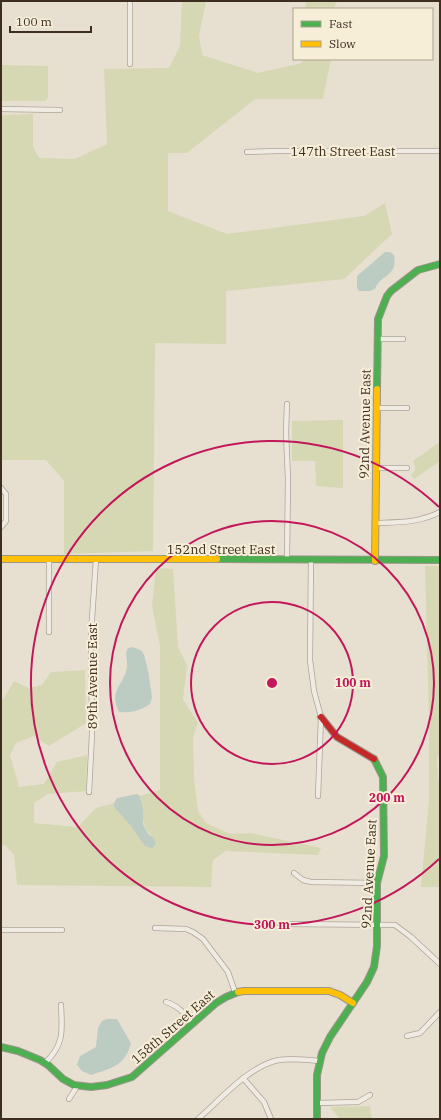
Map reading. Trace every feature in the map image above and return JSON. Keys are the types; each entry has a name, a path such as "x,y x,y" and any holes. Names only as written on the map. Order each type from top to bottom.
{"street":[{"path":"130,1 130,64"},
{"path":"1,110 60,110"},
{"name":"147th Street East","path":"247,152 440,151"},
{"name":"92nd Avenue East","path":"375,560 378,319 388,296 392,291 418,270 440,264"},
{"path":"377,338 403,339"},
{"path":"287,404 287,560"},
{"path":"376,408 407,408"},
{"path":"376,468 407,468"},
{"path":"1,488 6,494 6,521 1,527"},
{"path":"376,522 411,522 425,519 440,512"},
{"name":"152nd Street East","path":"1,559 440,560"},
{"path":"49,559 49,632"},
{"name":"89th Avenue East","path":"89,792 92,728 91,634 96,559"},
{"path":"311,560 310,660 314,691 321,717 318,796"},
{"name":"92nd Avenue East","path":"317,1119 317,1075 324,1046 371,975 376,952 377,883 384,856 383,777 375,760 337,737 321,717"},
{"path":"294,873 303,880 311,882 377,883"},
{"path":"285,924 388,924 398,926 440,964"},
{"path":"155,928 186,929 202,939 228,972 235,992"},
{"path":"1,930 62,930"},
{"name":"158th Street East","path":"1,1047 17,1051 45,1063 67,1081 87,1087 102,1087 132,1077 220,1000 235,992 320,990 334,992 353,1003"},
{"path":"166,1002 173,1004 181,1010 193,1024"},
{"path":"45,1063 49,1060 61,1039 61,1005"},
{"path":"407,1036 420,1032 440,1012"},
{"path":"198,1119 243,1078 258,1068 279,1060 320,1061"},
{"path":"243,1078 264,1102 271,1119"},
{"path":"69,1099 78,1085"},
{"path":"317,1103 358,1102 370,1095"}],"green space":[{"path":"182,1 206,1 199,35 202,55 258,73 302,63 303,60 331,60 323,99 255,99 187,153 168,153 168,211 227,234 364,216 385,203 392,234 344,279 226,291 226,344 155,343 153,551 64,554 64,481 46,460 1,460 1,115 33,114 33,146 39,158 75,159 107,144 104,69 169,68 180,46"},
{"path":"306,1 368,1 337,2 334,8 305,8"},
{"path":"1,65 48,66 48,97 46,101 1,101"},
{"path":"343,420 343,488 316,486 315,461 292,461 292,421"},
{"path":"440,442 440,461 414,479 411,475 415,469 413,461"},
{"path":"425,566 440,566 440,753 437,758 438,780 440,782 440,887 421,887 429,800 429,721"},
{"path":"156,568 173,569 178,647 187,665 183,700 198,722 193,738 194,778 198,811 206,823 230,834 250,833 321,848 318,855 226,851 213,860 211,887 17,885 14,855 5,845 1,846 1,699 4,698 14,681 29,688 42,685 51,672 85,670 86,723 49,746 34,736 16,743 10,755 19,787 44,784 57,762 87,755 86,791 48,794 34,803 34,823 78,827 96,808 114,803 114,807 131,826 154,838 146,829 144,824 140,796 160,790 160,646 152,606"},
{"path":"370,1106 372,1119 340,1119 330,1107"}],"shaded area":[{"path":"385,252 390,252 394,255 394,267 388,275 381,280 375,289 370,291 359,291 357,288 357,276"},
{"path":"133,647 142,651 144,655 152,697 150,704 139,710 119,712 115,698 116,693 126,673 127,650 128,648"},
{"path":"137,794 140,796 143,810 143,824 148,834 154,838 156,844 152,848 145,846 131,826 114,807 114,803 117,798"},
{"path":"107,1019 117,1019 131,1043 125,1057 117,1065 91,1075 82,1071 77,1065 80,1056 96,1047 98,1028 102,1021"}],"traffic: fast":[{"path":"377,389 378,319 387,296 391,291 418,270 440,264"},
{"path":"217,559 440,560"},
{"path":"317,1119 317,1075 322,1053 330,1037 367,982 374,967 377,946 377,883 384,856 383,777 374,759"},
{"path":"1,1047 18,1051 40,1060 48,1065 63,1079 74,1085 91,1087 107,1085 132,1077 216,1003 238,992"}],"traffic: slow":[{"path":"375,561 377,389"},
{"path":"1,559 217,559"},
{"path":"238,992 329,991 340,995 353,1003"}],"traffic: jam":[{"path":"321,717 337,737 374,759"}]}
